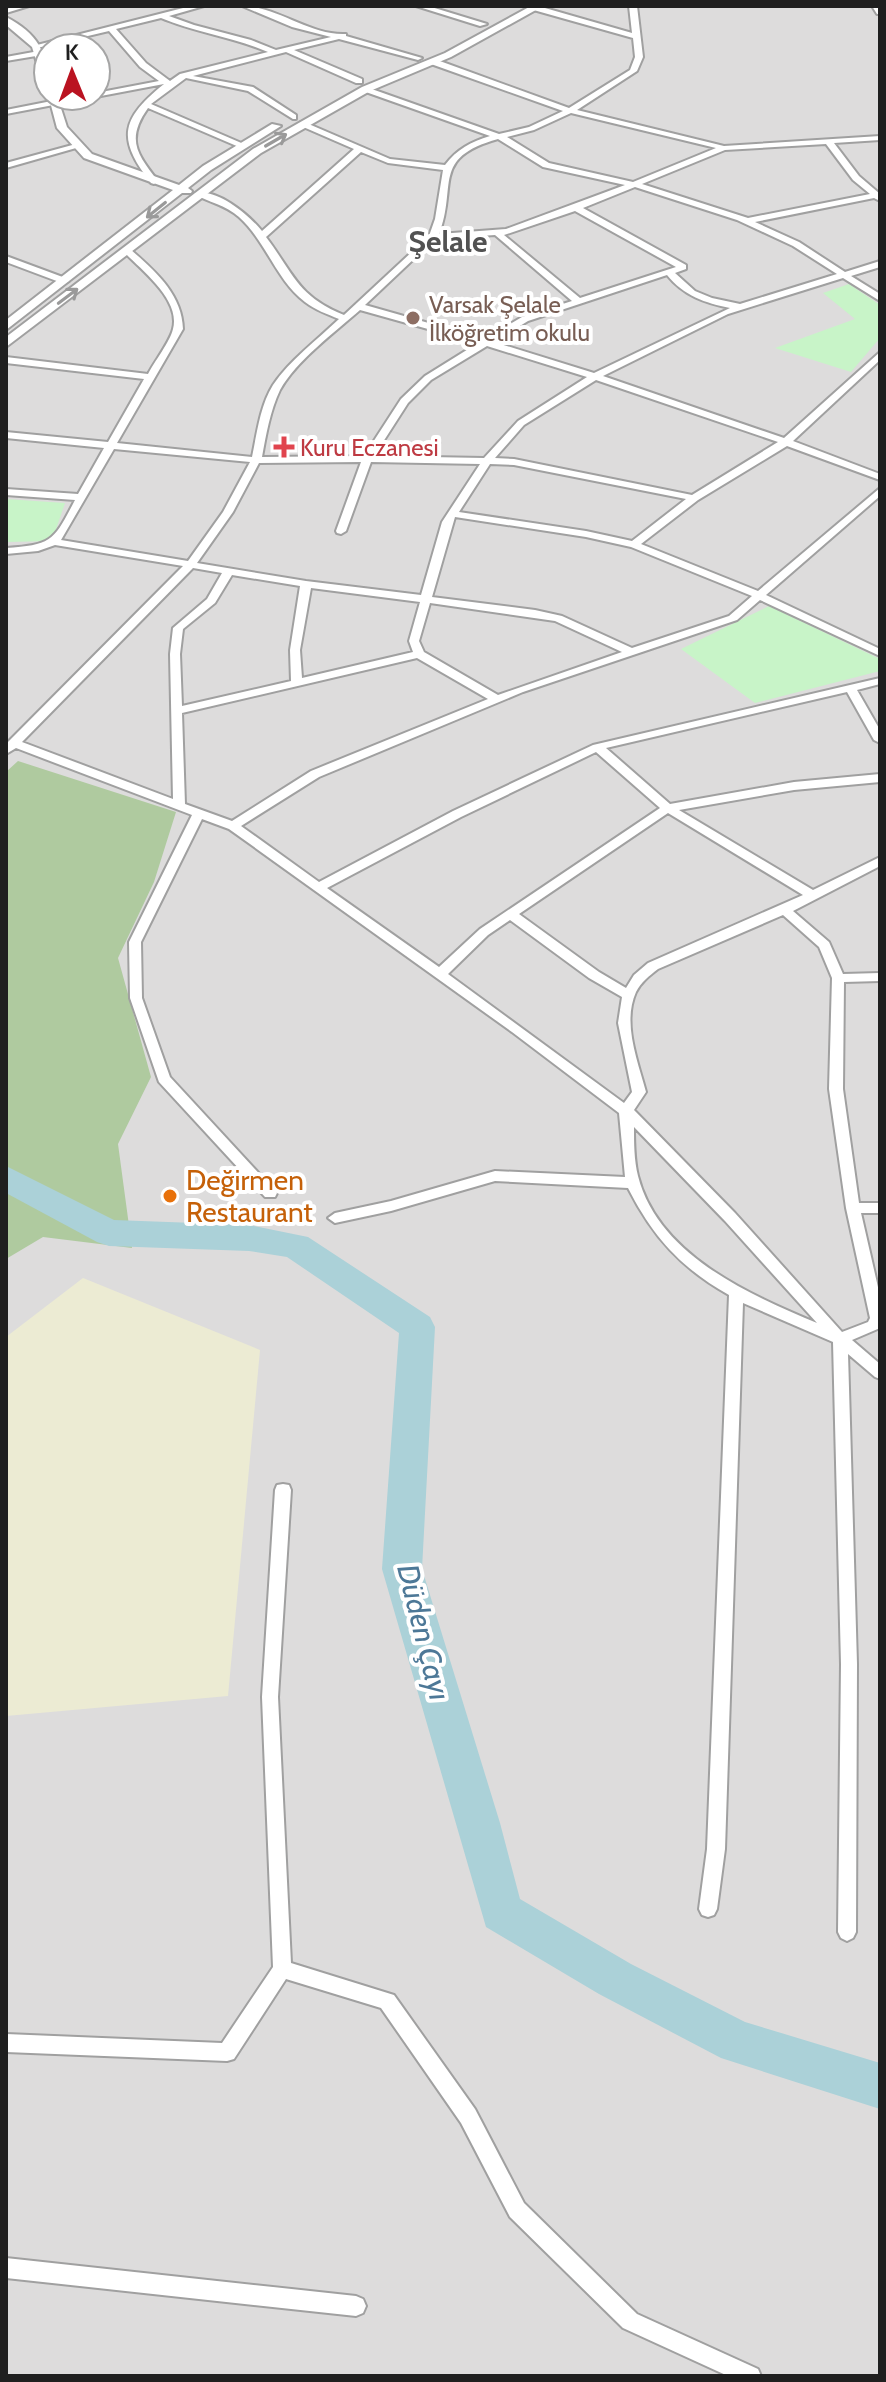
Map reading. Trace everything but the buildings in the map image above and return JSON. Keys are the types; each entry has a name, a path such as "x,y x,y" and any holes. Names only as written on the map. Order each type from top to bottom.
{"street":[{"path":"6,11 25,6"},
{"path":"98,32 200,6"},
{"path":"246,6 295,25 418,58"},
{"path":"420,6 483,24"},
{"path":"6,326 242,145 293,117 418,58 514,6"},
{"path":"633,6 639,57 633,71 545,123 464,150 448,168 441,222 433,237 344,318 277,387 267,410 256,460 228,512 191,564 10,747 233,826 626,1111 730,1217 840,1339 880,1373"},
{"path":"6,343 242,161 363,85 434,62 536,7 638,37"},
{"path":"163,16 196,31 247,39 276,53"},
{"path":"6,20 32,44"},
{"path":"111,28 143,65 166,83"},
{"path":"112,92 166,83 183,76 343,36"},
{"path":"287,50 363,85 503,138 546,165 636,185 747,221 796,244 880,298"},
{"path":"6,59 32,52"},
{"path":"434,62 567,110 724,148 880,138"},
{"path":"183,76 250,89 293,117"},
{"path":"154,181 133,153 133,128 146,105 166,83"},
{"path":"6,112 32,105"},
{"path":"146,105 242,145"},
{"path":"57,112 62,128 88,156 198,194 241,214 262,236 300,297 324,312 344,318"},
{"path":"304,124 388,161 448,168"},
{"path":"828,141 856,178 878,197"},
{"path":"6,166 79,146"},
{"path":"433,237 498,234 576,208 724,148"},
{"path":"262,236 359,149"},
{"path":"747,221 878,197"},
{"path":"341,531 367,460 404,401 428,378 492,342 525,319 671,274 683,267 576,208"},
{"path":"498,234 578,301"},
{"path":"6,551 44,549 56,542 178,329 180,316 157,277 127,251"},
{"path":"6,259 65,281"},
{"path":"497,699 419,654 414,641 424,596 453,514 487,461 521,423 595,376 741,307 880,264"},
{"path":"671,274 685,289 700,297 741,307"},
{"path":"357,306 492,342 787,441 880,477"},
{"path":"634,545 694,498 787,441 880,355"},
{"path":"6,360 152,377"},
{"path":"6,435 256,460 514,462 694,498"},
{"path":"233,826 315,774 497,699 733,618 880,491"},
{"path":"6,492 81,497"},
{"path":"453,514 583,533 634,545 760,596 880,653"},
{"path":"56,542 306,584 424,596 558,618 631,652"},
{"path":"179,806 176,711 178,628 211,601 229,571"},
{"path":"297,683 295,650 306,584"},
{"path":"176,711 419,654"},
{"path":"317,888 457,814 597,747 880,681"},
{"path":"850,688 880,740"},
{"path":"597,747 668,808 812,895"},
{"path":"439,975 484,932 668,808 794,786 880,778"},
{"path":"199,813 135,942 136,998 164,1079 270,1193"},
{"path":"784,910 825,945 838,978 836,1089 853,1208 878,1319 873,1326 840,1339 736,1294 674,1250 633,1183 626,1111 639,1092 623,1016 634,980 653,966 784,910 880,861"},
{"path":"510,914 594,975 628,995"},
{"path":"838,978 880,977"},
{"path":"335,1218 391,1206 495,1176 633,1183"},
{"path":"853,1208 880,1208"},
{"path":"708,1909 716,1849 736,1294"},
{"path":"840,1339 849,1664 847,1932"},
{"path":"6,2043 227,2052 282,1969 270,1697 283,1490"},
{"path":"282,1969 387,2001 468,2116 517,2210 630,2321 751,2376"},
{"path":"6,2268 356,2306"}],"shaded area":[{"path":"6,6 880,6 880,2376 6,2376"}],"green space":[{"path":"849,284 880,305 880,338 851,372 775,348 855,319 823,293"},
{"path":"6,499 65,503 52,541 6,542"},
{"path":"769,606 880,659 880,671 755,703 681,649"},
{"path":"18,761 176,812 154,882 118,958 151,1077 118,1144 132,1248 43,1237 6,1259 6,772"},
{"path":"83,1278 260,1350 228,1696 6,1716 6,1337"}],"waterway":[{"name":"Düden Çayı","path":"6,1178 109,1233 249,1238 296,1246 417,1327 402,1569 479,1823 501,1912 615,1979 737,2042 880,2086"}],"place":[{"name":"Varsak Şelale İlköğretim okulu","path":"413,318"},
{"name":"Kuru Eczanesi","path":"284,447"},
{"name":"Değirmen Restaurant","path":"170,1196"}],"district":[{"name":"Şelale","path":"448,241"}]}
